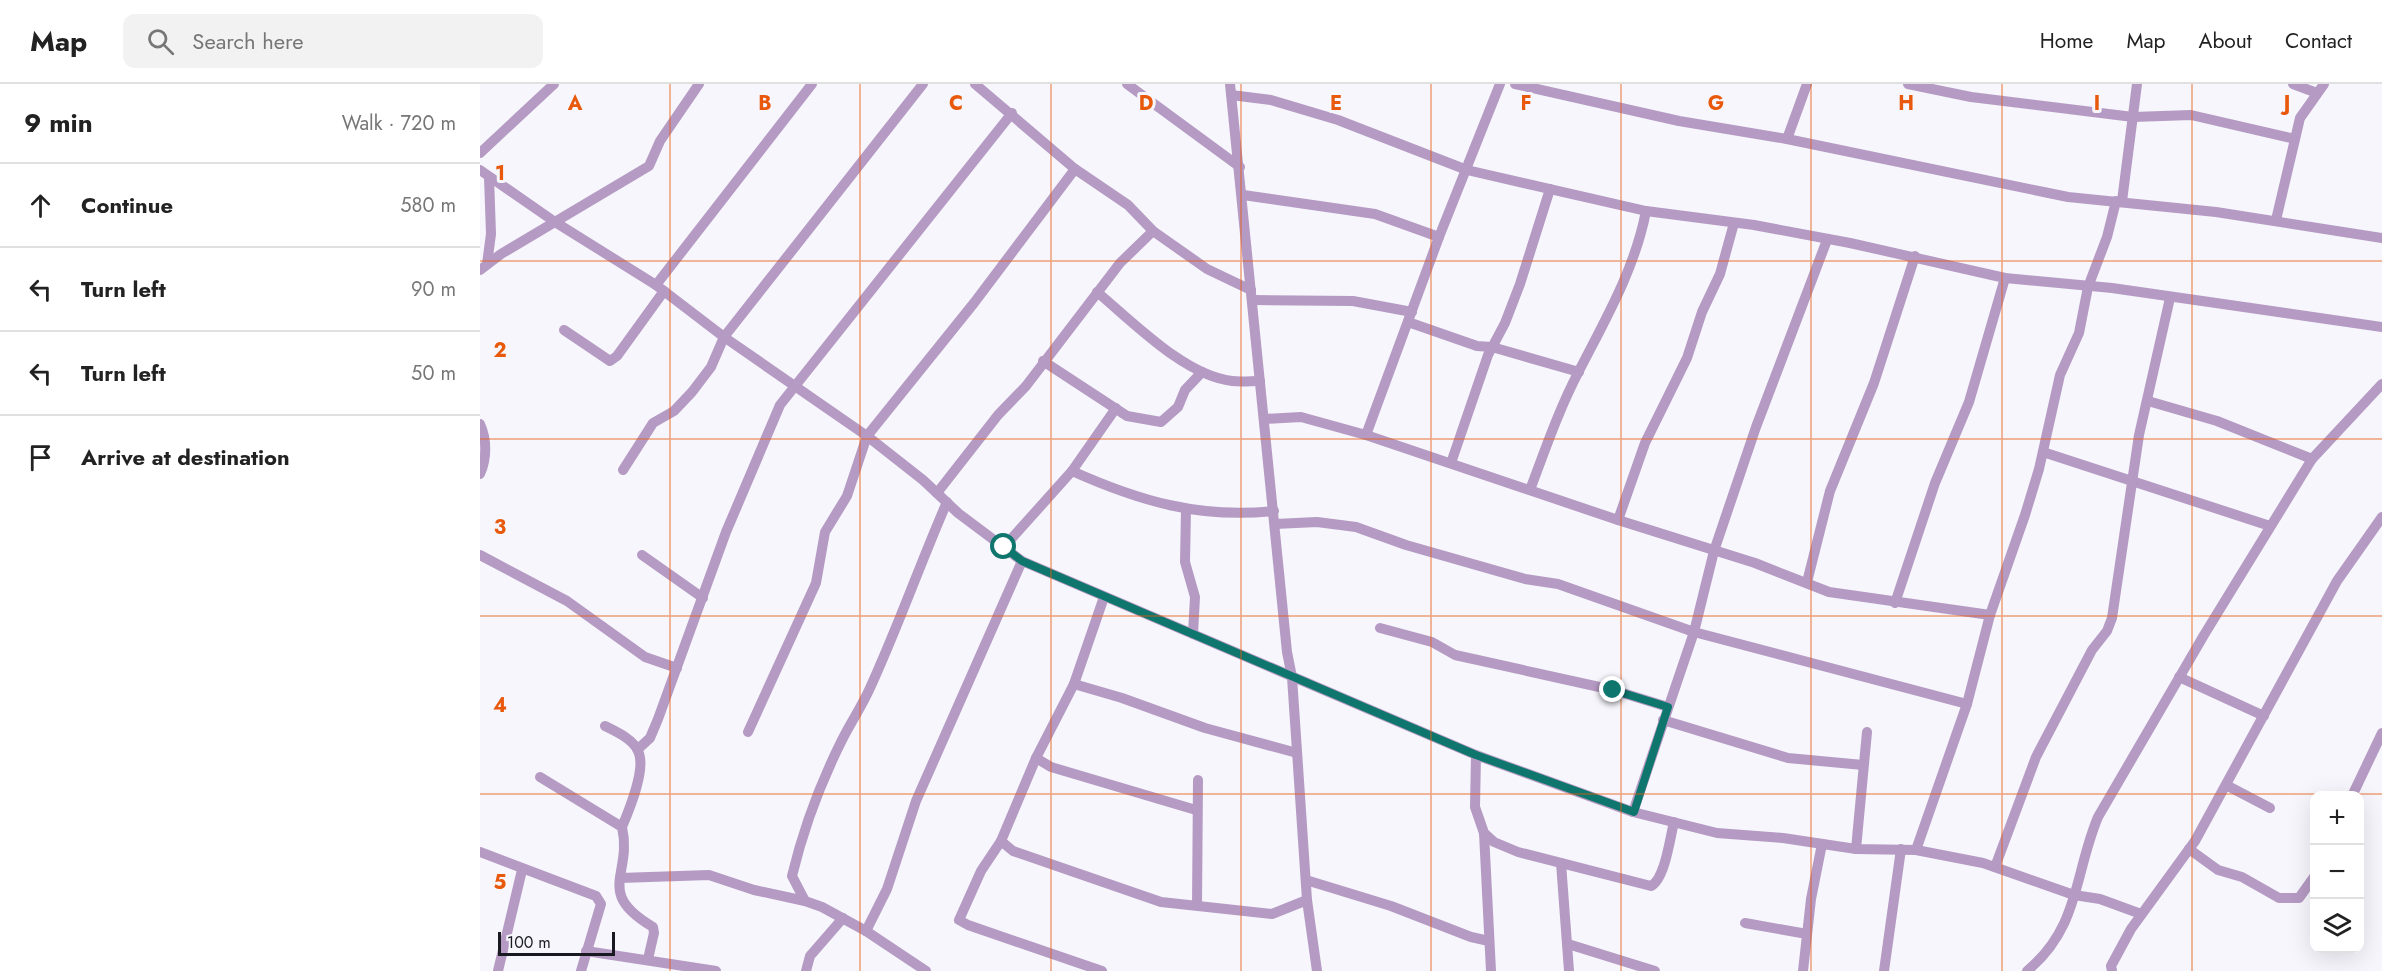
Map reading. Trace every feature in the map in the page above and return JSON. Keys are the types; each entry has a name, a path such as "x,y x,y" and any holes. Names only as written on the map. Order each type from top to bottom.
{"street":[{"path":"480,153 554,84"},
{"path":"484,267 649,166 666,131 699,84"},
{"path":"564,330 610,361 622,350 660,288 812,84"},
{"path":"623,470 653,423 674,411 692,392 711,367 724,337 923,84"},
{"path":"975,84 1012,113 1075,169 1128,205 1153,231 1207,269 1252,295 1353,301 1410,317 1477,346 1492,347 1578,372"},
{"path":"1127,84 1240,166"},
{"path":"1366,435 1439,237 1500,84"},
{"path":"1515,84 1679,121 1787,139 2068,197 2276,220 2382,238"},
{"path":"1787,139 1807,84"},
{"path":"1908,84 1971,97 2133,117 2191,115 2295,139"},
{"path":"1917,850 1966,704 1990,615 2025,515 2043,452 2060,375 2079,333 2088,286 2119,201 2137,84"},
{"path":"2276,220 2300,118 2320,89 2293,84"},
{"path":"1317,971 1307,900 1292,677 1287,652 1243,195 1230,89 1338,120 1467,170 1646,211 1734,223 1915,256 2005,278 2112,288 2382,327"},
{"path":"638,749 650,738 726,532 780,405 1012,113"},
{"path":"748,732 816,583 825,532 847,496 867,436 974,303 1075,169"},
{"path":"484,174 660,288 724,337 867,436 1022,561 1476,755 1634,812 1717,833 1856,849 1917,850 1995,867 2074,895 2100,899 2141,914"},
{"path":"484,174 490,234 484,267"},
{"path":"1451,463 1466,412 1520,284 1550,189"},
{"path":"1243,195 1375,214 1439,237"},
{"path":"1530,490 1578,372 1610,315 1633,255 1646,211"},
{"path":"1618,520 1645,443 1687,358 1720,274 1734,223"},
{"path":"937,493 960,467 992,423 1026,386 1120,263 1153,231"},
{"path":"1634,812 1694,632 1714,551 1756,427 1827,240"},
{"path":"1807,582 1830,490 1874,383 1915,256"},
{"path":"1895,603 1932,494 1969,402 2005,278"},
{"path":"1097,292 1171,353 1202,372 1231,381 1260,381"},
{"path":"1995,867 2036,757 2092,650 2107,631 2112,618 2133,482 2170,298"},
{"path":"1043,361 1127,416 1161,422 1178,407 1185,390 1202,372"},
{"path":"2027,971 2040,960 2058,937 2069,916 2089,837 2098,817 2270,526 2312,459 2382,384"},
{"path":"2148,401 2217,421 2312,459"},
{"path":"1004,547 1072,471 1116,408"},
{"path":"1264,419 1301,417 1366,435 1807,582 1829,592 1990,615"},
{"path":"480,424 485,434 485,456 480,474"},
{"path":"2043,452 2270,526"},
{"path":"1072,471 1119,492 1204,513 1274,512"},
{"path":"805,901 792,876 800,845 842,740 863,704 891,643 918,568 947,502"},
{"path":"1186,509 1185,562 1195,597 1192,634"},
{"path":"2112,971 2116,956 2141,914 2189,849 2226,785 2337,581 2382,517"},
{"path":"1275,524 1317,522 1356,527 1406,545 1514,576 1558,584 1694,632 1966,704"},
{"path":"480,555 567,601 645,657 677,668"},
{"path":"642,555 703,598"},
{"path":"866,931 887,889 916,801 1022,561"},
{"path":"1102,971 960,922 981,871 1001,841 1036,758 1074,684 1104,597"},
{"path":"1380,628 1432,642 1455,655 1613,690 1668,707"},
{"path":"2179,677 2264,716"},
{"path":"1074,684 1122,698 1205,728 1297,753"},
{"path":"1663,720 1788,758 1863,765"},
{"path":"605,726 620,734 638,749 641,762 632,802 622,827 626,843 620,878 624,904 633,916 652,927 654,933 648,959"},
{"path":"1856,849 1867,732"},
{"path":"2354,791 2382,733"},
{"path":"1476,755 1475,807 1484,833 1491,971"},
{"path":"1036,758 1051,767 1196,810"},
{"path":"540,777 622,827"},
{"path":"1197,905 1198,780"},
{"path":"2226,785 2270,808"},
{"path":"1484,833 1494,842 1510,848 1651,886 1656,884 1661,874 1674,822"},
{"path":"1001,841 1013,851 1161,902 1272,914 1307,900"},
{"path":"1803,971 1822,844"},
{"path":"1884,971 1901,849"},
{"path":"2189,849 2218,870 2242,877 2279,898 2299,898 2310,883"},
{"path":"480,852 596,897 601,904 581,971"},
{"path":"1561,863 1569,971"},
{"path":"498,971 522,870"},
{"path":"620,878 709,875 754,890 805,901 866,931 926,971"},
{"path":"1306,880 1391,906 1471,938 1489,941"},
{"path":"806,971 810,957 843,918"},
{"path":"1745,923 1807,934"},
{"path":"1568,944 1652,970"},
{"path":"586,951 716,971"}],"route":[{"path":"1004,547 1022,561 1476,755 1634,812 1668,707 1613,690"}]}
